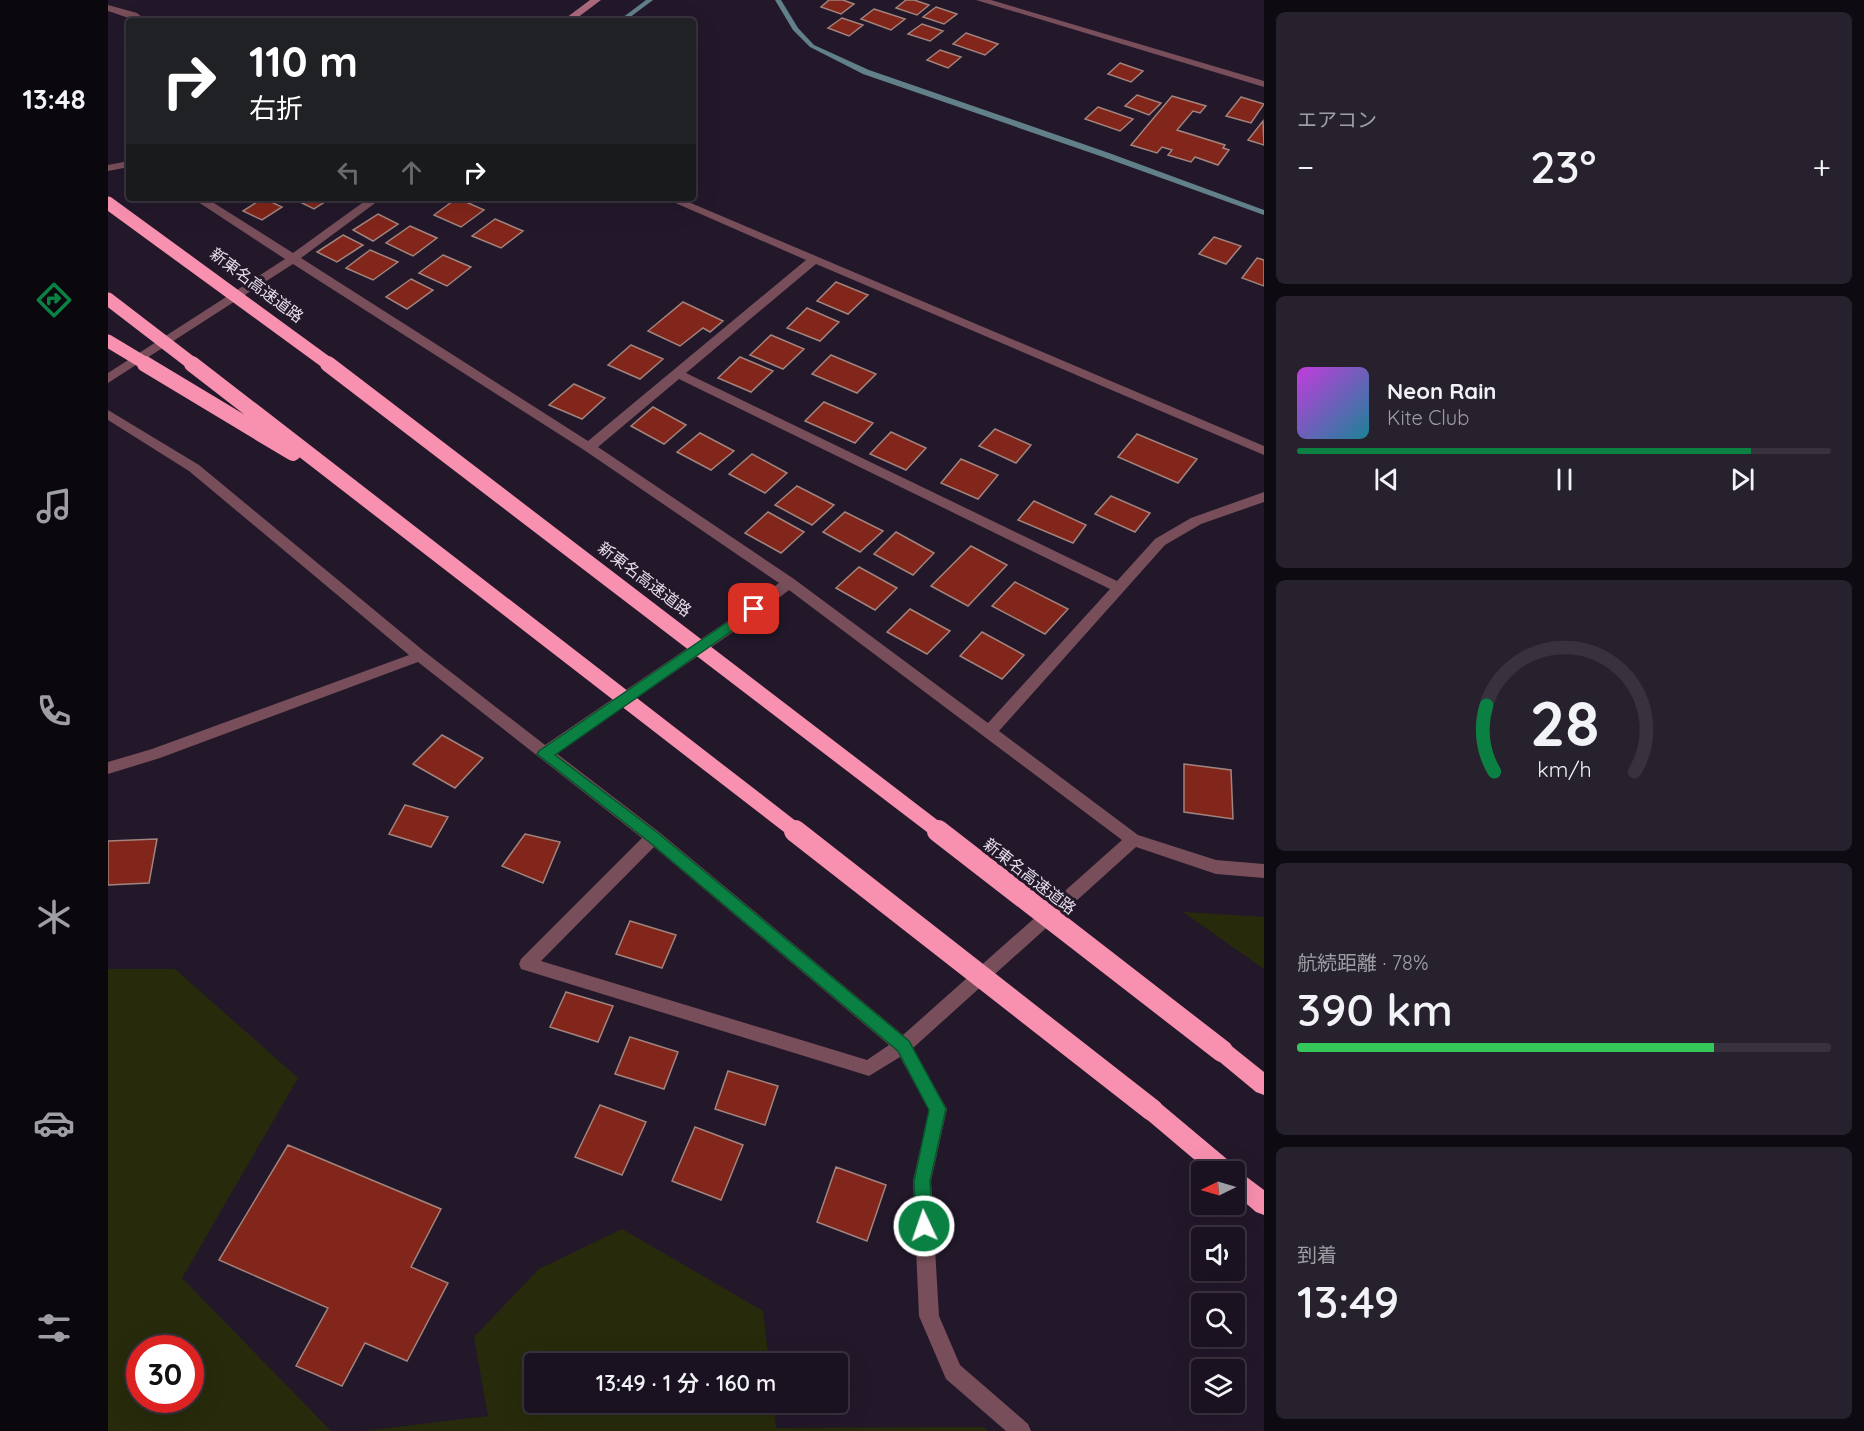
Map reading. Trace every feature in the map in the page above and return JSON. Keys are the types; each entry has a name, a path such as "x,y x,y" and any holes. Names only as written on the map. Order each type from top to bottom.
{"highway":[{"name":"新東名高速道路","path":"108,203 321,358 803,726 1264,1085"},
{"path":"108,299 376,504 1152,1110 1213,1161"},
{"path":"108,341 376,504"},
{"path":"1245,1188 1264,1203"}],"street":[{"path":"571,18 596,0"},
{"path":"981,0 1264,84"},
{"path":"108,8 138,18"},
{"path":"108,168 126,165"},
{"path":"203,201 589,447 789,583 1133,840 1216,867 1264,871"},
{"path":"108,379 294,258 372,201"},
{"path":"677,201 1264,451"},
{"path":"589,447 814,260"},
{"path":"679,374 1118,587"},
{"path":"108,414 194,468 420,656 653,837 903,1046 938,1109 922,1181 929,1316 953,1372 1021,1431"},
{"path":"988,733 1160,542 1196,521 1264,497"},
{"path":"544,754 737,622 789,583"},
{"path":"108,768 155,754 420,656"},
{"path":"653,837 527,964 869,1068 903,1046 1133,840"}],"green space":[{"path":"1183,912 1264,917 1264,969"},
{"path":"108,969 175,969 298,1078 182,1278 331,1431 108,1431"},
{"path":"622,1229 763,1311 768,1353 524,1353 524,1413 774,1413 776,1428 984,1427 988,1431 363,1431 488,1416 474,1337 539,1269"}],"building":[{"path":"829,0 843,0 854,4 841,14 821,7"},
{"path":"906,0 929,5 917,15 896,8"},
{"path":"936,7 957,14 944,24 923,17"},
{"path":"874,9 905,19 891,30 861,19"},
{"path":"842,18 863,25 849,36 828,28"},
{"path":"922,24 943,31 930,41 908,34"},
{"path":"966,33 998,44 985,55 953,44"},
{"path":"940,50 961,57 948,68 927,60"},
{"path":"1120,63 1143,71 1131,82 1108,74"},
{"path":"1137,95 1161,103 1149,115 1125,106"},
{"path":"1172,96 1206,106 1200,113 1193,111 1177,130 1225,145 1223,148 1229,150 1218,165 1195,157 1191,162 1168,155 1172,150 1162,147 1157,153 1131,145"},
{"path":"1241,97 1264,104 1251,123 1226,116"},
{"path":"1098,107 1133,119 1120,131 1085,119"},
{"path":"1263,121 1264,145 1248,140"},
{"path":"258,201 269,201 282,207 262,220 243,211"},
{"path":"298,201 326,201 314,209"},
{"path":"453,201 464,201 484,210 461,227 434,215"},
{"path":"378,214 398,224 373,241 353,230"},
{"path":"495,219 523,231 501,248 472,236"},
{"path":"410,226 437,238 413,256 386,243"},
{"path":"343,235 363,245 337,262 317,252"},
{"path":"1214,237 1241,246 1226,264 1199,254"},
{"path":"370,250 398,262 373,280 346,268"},
{"path":"443,255 471,267 447,286 419,273"},
{"path":"1257,258 1264,260 1264,286 1242,278"},
{"path":"411,279 433,290 407,309 386,297"},
{"path":"836,282 868,295 848,314 817,301"},
{"path":"683,302 723,321 710,332 703,328 680,346 648,331"},
{"path":"807,308 839,322 820,341 787,328"},
{"path":"771,335 804,349 783,369 750,355"},
{"path":"631,345 663,359 640,379 608,365"},
{"path":"831,355 876,374 857,393 812,374"},
{"path":"740,357 773,371 751,392 718,378"},
{"path":"574,384 605,398 582,419 549,405"},
{"path":"824,402 873,423 855,443 805,421"},
{"path":"653,407 686,425 664,444 631,426"},
{"path":"995,429 1031,445 1016,463 979,446"},
{"path":"891,432 926,448 906,470 870,454"},
{"path":"700,433 734,451 711,470 677,452"},
{"path":"1137,434 1197,459 1178,483 1118,457"},
{"path":"752,454 787,473 765,493 729,474"},
{"path":"961,459 998,475 978,499 941,483"},
{"path":"797,486 834,505 812,525 775,505"},
{"path":"1111,496 1150,513 1135,532 1095,514"},
{"path":"1034,501 1086,525 1073,543 1018,520"},
{"path":"768,512 804,532 781,553 745,533"},
{"path":"845,512 883,531 860,552 823,532"},
{"path":"896,532 934,553 913,575 874,554"},
{"path":"971,546 1007,565 968,606 931,586"},
{"path":"859,567 897,588 875,610 836,588"},
{"path":"1015,582 1068,609 1045,634 992,606"},
{"path":"910,609 950,631 927,654 887,632"},
{"path":"982,632 1024,655 1002,679 960,656"},
{"path":"442,735 483,758 455,788 413,764"},
{"path":"1184,764 1231,770 1233,819 1184,812"},
{"path":"405,805 448,817 431,847 389,834"},
{"path":"525,834 560,842 543,883 502,866"},
{"path":"157,839 149,883 108,885 108,841"},
{"path":"630,921 676,935 662,968 616,954"},
{"path":"566,992 613,1006 598,1042 550,1027"},
{"path":"630,1037 678,1052 664,1089 615,1074"},
{"path":"728,1071 778,1086 765,1125 715,1109"},
{"path":"600,1105 646,1122 622,1175 575,1157"},
{"path":"695,1127 743,1145 721,1200 672,1181"},
{"path":"288,1145 441,1209 411,1267 448,1283 407,1361 365,1343 342,1386 296,1366 328,1308 219,1260"},
{"path":"836,1167 886,1185 867,1241 817,1222"}],"waterway":[{"path":"625,18 650,0"},
{"path":"778,0 795,29 812,46 866,72 1106,155 1264,213"}],"route":[{"path":"754,609 544,754 653,837 903,1046 938,1109 922,1181 924,1226"}]}
